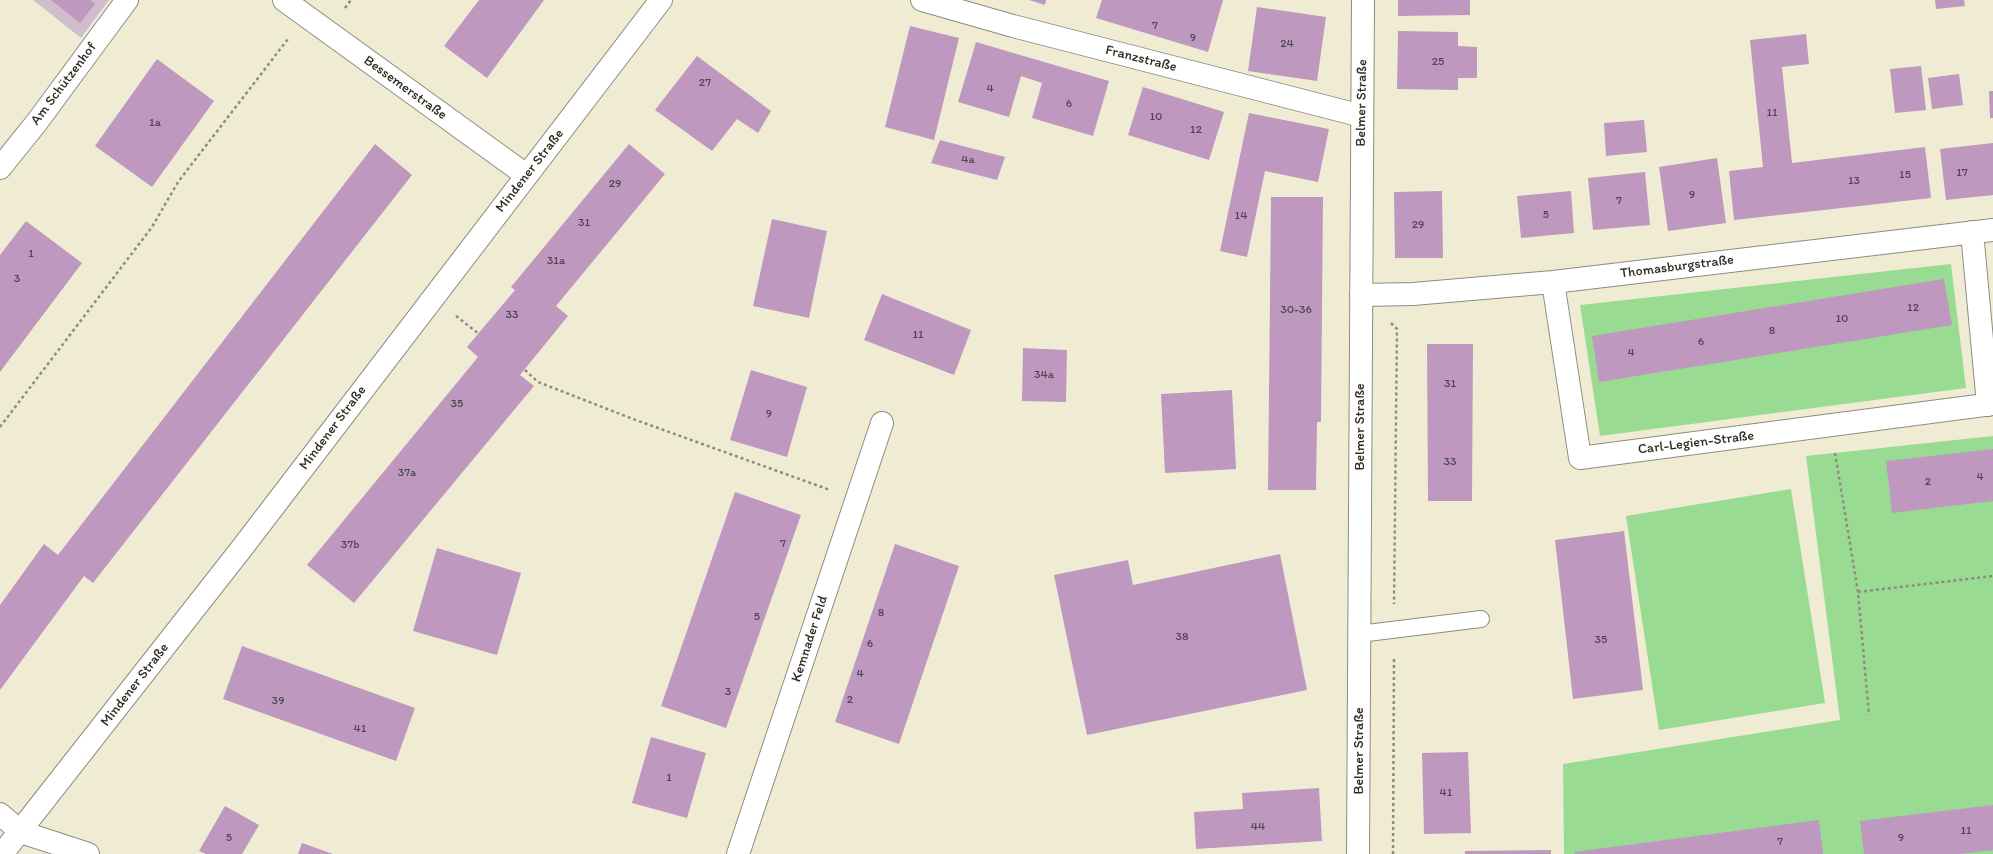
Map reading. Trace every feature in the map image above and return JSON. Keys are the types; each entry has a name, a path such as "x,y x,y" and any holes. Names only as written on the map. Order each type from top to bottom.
{"street":[{"name":"Am Schützenhof","path":"0,168 37,122 127,0"},
{"name":"Bessemerstraße","path":"284,0 526,175"},
{"name":"Mindener Straße","path":"2,854 21,832 242,548 526,175 662,0"},
{"name":"Franzstraße","path":"922,0 1013,26 1362,116"},
{"name":"Belmer Straße","path":"1358,854 1363,0"},
{"name":"Thomasburgstraße","path":"1361,295 1413,294 1553,282 1993,230"},
{"name":"Carl-Legien-Straße","path":"1553,282 1580,458 1990,404 1972,232"},
{"name":"Kemnader Feld","path":"738,854 882,423"},
{"path":"0,814 21,832 88,854"}],"lane":[{"path":"1359,634 1481,619"}],"path":[{"path":"0,427 152,227 178,182 251,86 288,38 294,42"},
{"path":"1393,854 1397,329"},
{"path":"524,370 538,382 633,419 780,473 857,498"},
{"path":"1830,425 1858,592 1869,714"},
{"path":"1858,592 1993,576"}],"shaded area":[{"path":"33,0 109,0 81,38"}],"green space":[{"path":"1951,264 1966,388 1600,436 1580,305"},
{"path":"1993,436 1993,854 1564,854 1563,764 1840,720 1806,456"},
{"path":"1791,489 1825,703 1659,730 1626,516"}],"building":[{"path":"51,0 90,0 95,4 80,23"},
{"path":"479,0 544,0 487,78 444,46"},
{"path":"1029,0 1046,0 1045,5"},
{"path":"1102,0 1223,0 1208,52 1096,18"},
{"path":"1398,0 1470,0 1470,15 1398,16"},
{"path":"1935,0 1964,0 1965,6 1936,9"},
{"path":"1257,7 1326,17 1317,81 1248,71"},
{"path":"910,26 959,38 934,140 885,127"},
{"path":"1398,31 1458,32 1458,46 1477,47 1477,78 1458,78 1458,90 1397,89"},
{"path":"1806,34 1809,64 1782,67 1792,163 1925,147 1931,198 1734,220 1729,171 1763,167 1750,40"},
{"path":"976,42 1109,81 1093,136 1032,118 1042,83 1021,76 1009,117 958,102"},
{"path":"697,56 771,111 758,133 737,119 712,151 655,110"},
{"path":"157,59 214,101 152,187 95,146"},
{"path":"1921,66 1926,110 1895,113 1890,69"},
{"path":"1959,74 1963,105 1932,109 1928,78"},
{"path":"1143,87 1224,112 1209,160 1128,135"},
{"path":"1989,91 1993,91 1993,118 1990,118"},
{"path":"1249,113 1329,129 1318,182 1265,171 1247,257 1220,251"},
{"path":"1644,120 1647,152 1606,156 1604,123"},
{"path":"940,140 1005,157 997,180 931,163"},
{"path":"1993,143 1993,195 1946,200 1940,149"},
{"path":"375,144 412,175 93,583 84,576 0,690 0,605 44,544 58,555"},
{"path":"629,144 665,174 556,306 568,316 520,375 534,386 354,603 307,565 478,357 467,347 515,290 511,287"},
{"path":"1717,158 1726,223 1668,231 1659,167"},
{"path":"1645,172 1650,225 1593,230 1588,178"},
{"path":"1442,191 1443,258 1395,258 1394,192"},
{"path":"1571,191 1574,233 1521,238 1517,196"},
{"path":"1271,197 1323,197 1321,422 1317,422 1316,490 1268,490"},
{"path":"772,219 827,231 809,318 753,306"},
{"path":"26,221 82,263 0,372 0,255"},
{"path":"1944,279 1952,325 1599,382 1592,336"},
{"path":"882,294 971,330 954,375 864,340"},
{"path":"1427,344 1473,344 1472,501 1428,501"},
{"path":"1023,348 1067,350 1066,402 1022,401"},
{"path":"751,370 807,387 787,457 730,440"},
{"path":"1232,390 1236,469 1165,473 1161,394"},
{"path":"1993,449 1993,501 1892,513 1886,461"},
{"path":"735,492 801,515 726,728 661,706"},
{"path":"1624,531 1643,690 1573,699 1555,540"},
{"path":"895,544 959,566 899,744 835,722"},
{"path":"437,548 521,573 497,655 413,631"},
{"path":"1280,554 1307,690 1087,735 1054,575 1128,560 1133,585"},
{"path":"242,646 415,708 396,761 223,699"},
{"path":"651,737 706,753 687,818 632,803"},
{"path":"1468,752 1471,833 1424,834 1422,753"},
{"path":"1319,788 1322,841 1196,849 1194,812 1243,809 1242,793"},
{"path":"1993,805 1993,850 1959,854 1864,854 1860,821"},
{"path":"225,806 259,825 242,854 206,854 199,851"},
{"path":"1819,820 1823,854 1575,854 1574,852"},
{"path":"302,843 333,854 298,854"},
{"path":"1551,850 1551,854 1465,854 1465,851"}]}
